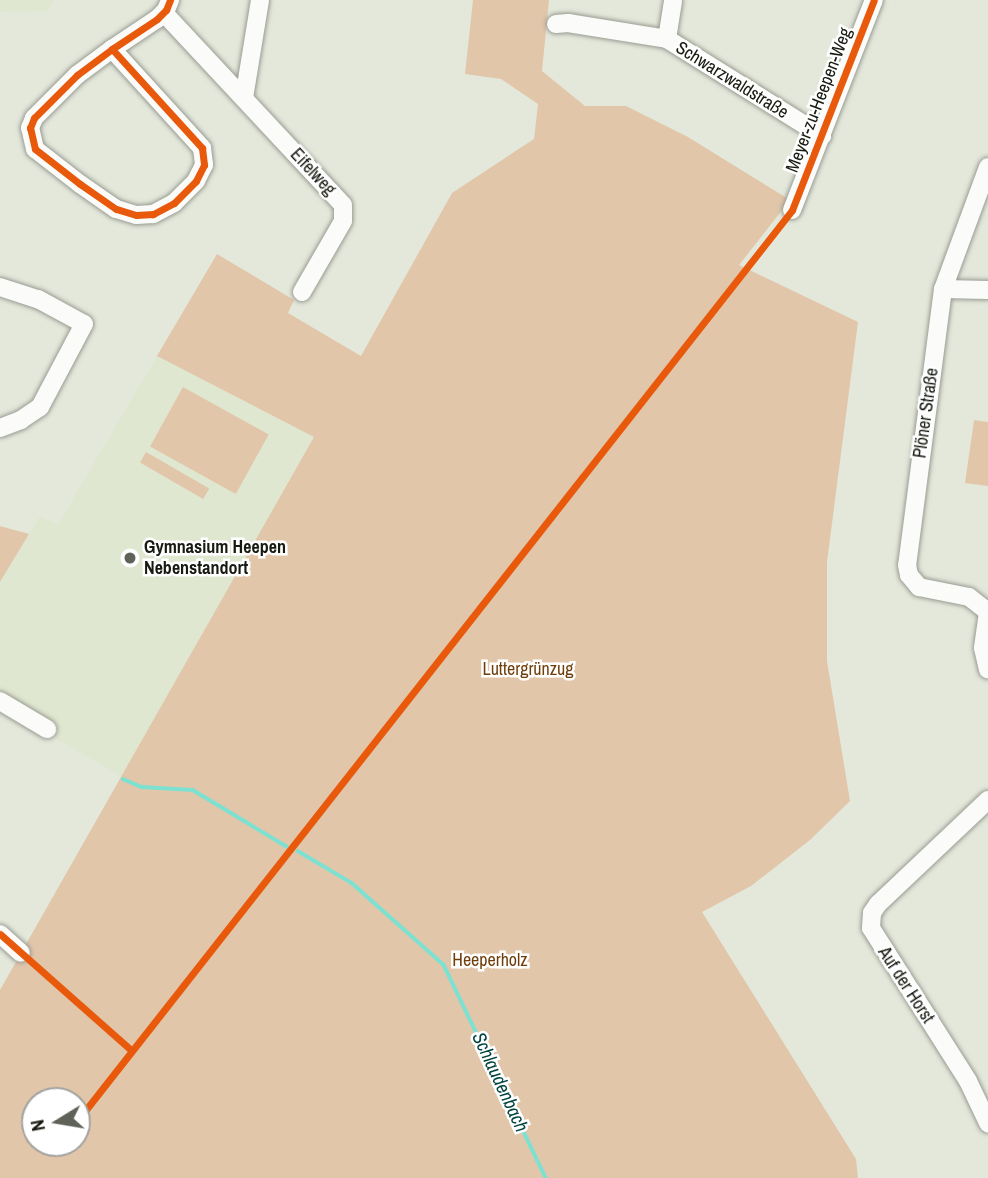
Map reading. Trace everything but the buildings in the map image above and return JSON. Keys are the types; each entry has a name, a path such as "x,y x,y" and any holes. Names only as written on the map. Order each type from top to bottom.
{"street":[{"path":"244,98 260,0"},
{"path":"667,40 673,0"},
{"name":"Meyer-zu-Heepen-Weg","path":"792,210 874,0"},
{"path":"112,49 202,148 204,165 196,181 174,203 153,214 136,215 116,209 71,177 32,144 30,128 34,118 77,75 167,6"},
{"name":"Eifelweg","path":"167,6 244,98 340,201 344,209 343,221 302,292"},
{"name":"Schwarzwaldstraße","path":"556,24 568,23 667,40 822,136"},
{"name":"Plöner Straße","path":"988,167 943,289 906,565 913,582 919,587 969,597 988,612"},
{"path":"0,287 38,299 84,324 40,407 21,420 0,428"},
{"path":"943,289 988,290"},
{"path":"988,612 983,648 988,669"},
{"path":"0,701 47,729"},
{"name":"Auf der Horst","path":"988,800 878,904 871,920 874,936 968,1081 988,1123"},
{"path":"0,934 21,953"}],"shaded area":[{"path":"0,0 54,0 47,11 0,12"},
{"name":"Gymnasium Heepen Nebenstandort","path":"157,356 315,437 122,777 55,738 59,731 0,692 0,582 40,516 58,524"}],"green space":[{"name":"Luttergrünzug","path":"473,0 549,0 542,71 585,106 626,106 688,137 790,200 739,265 858,322 827,562 827,661 850,801 810,840 751,886 702,912 856,1159 858,1178 0,1178 0,990 314,437 157,356 217,254 294,300 288,313 361,356 452,193 534,139 538,104 501,79 465,74"},
{"path":"183,387 269,435 236,494 150,446"},
{"path":"974,420 988,422 988,486 965,483"},
{"path":"146,452 209,488 203,499 140,462"},
{"path":"0,526 29,534 0,582"}],"waterway":[{"name":"Schlaudenbach","path":"123,779 142,787 193,790 286,846"},
{"name":"Schlaudenbach","path":"298,851 352,883 444,965 546,1178"}],"cycle path":[{"path":"112,49 202,148 204,165 196,181 174,203 153,214 136,215 116,209 80,184 35,149 30,128 34,118 77,75 112,49 157,19 166,10 170,0"},
{"path":"91,1103 792,210 874,0"},
{"path":"0,934 131,1050"}],"place":[{"name":"Gymnasium Heepen Nebenstandort","path":"130,558"}],"park label":[{"name":"Heeperholz","path":"490,960"}]}
